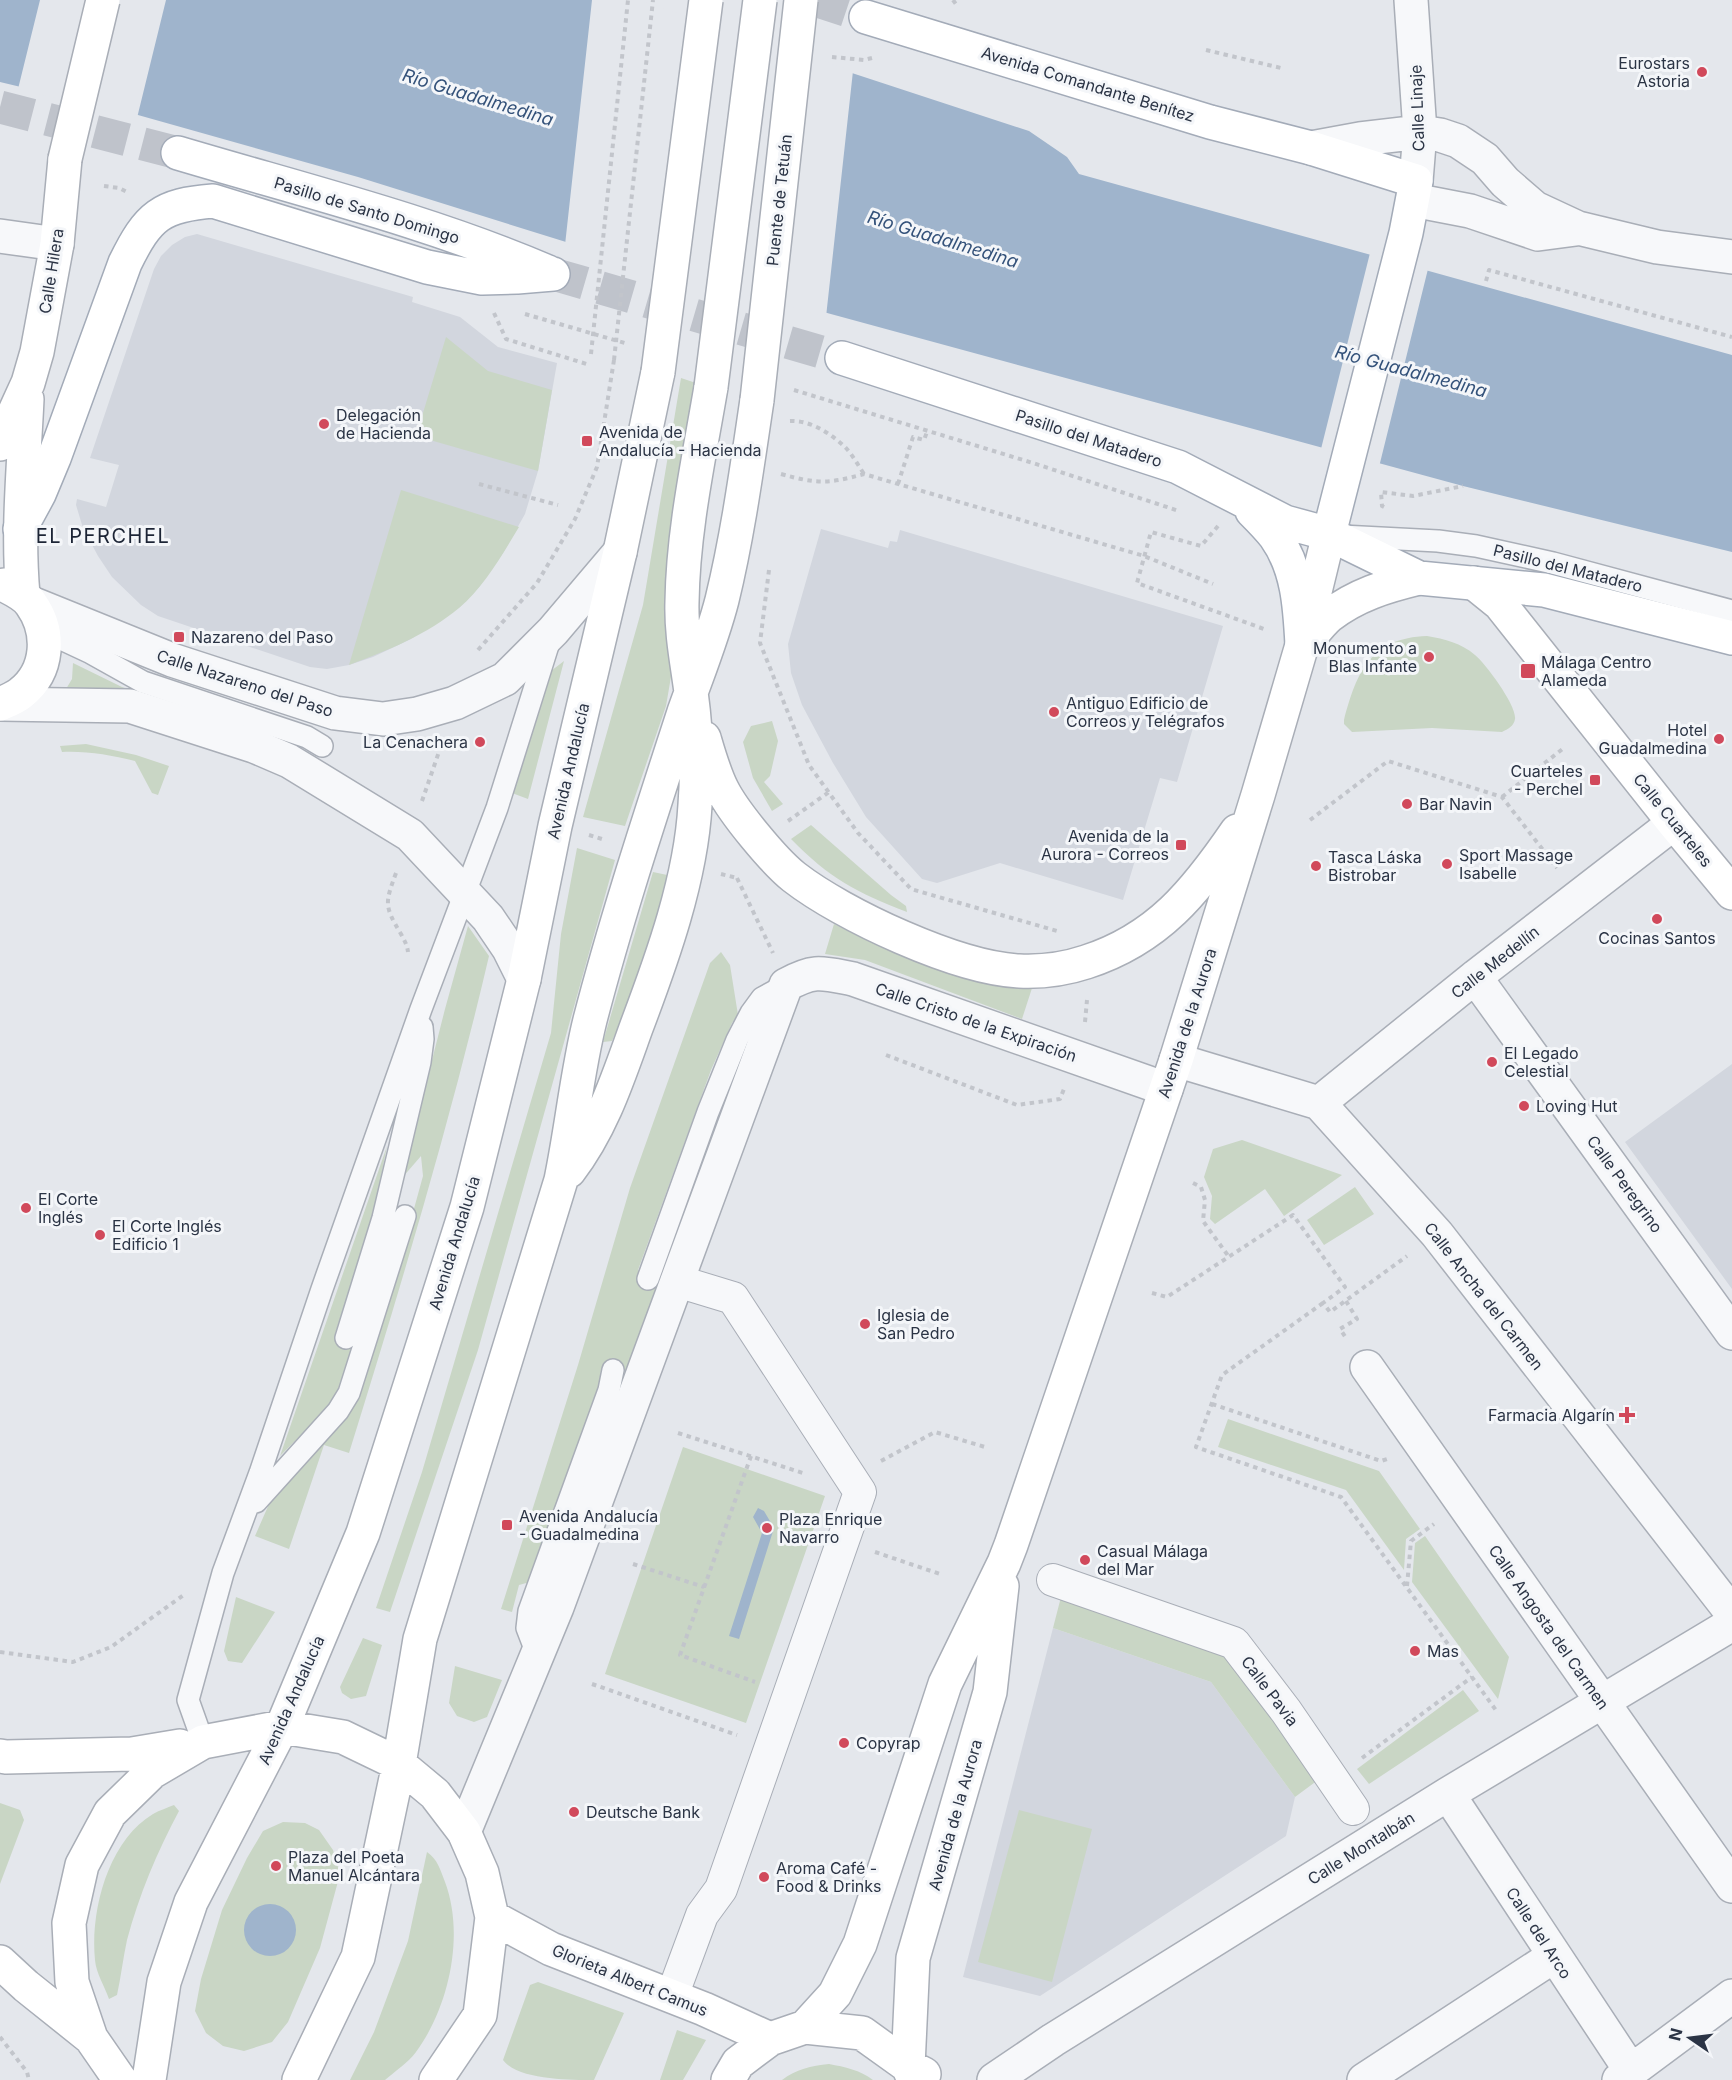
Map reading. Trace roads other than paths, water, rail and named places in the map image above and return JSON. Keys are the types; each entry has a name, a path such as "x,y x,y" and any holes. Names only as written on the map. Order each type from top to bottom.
{"main road":[{"name":"Calle Hilera","path":"0,444 28,383 37,352 57,244 64,159 104,0"},
{"name":"Avenida Andalucía","path":"149,2080 164,1982 191,1902 282,1727 363,1533 467,1207 524,979 555,826 620,552 658,372 706,0"},
{"path":"561,1180 584,1151 599,1125 619,1076 663,951 688,864 696,805 696,747 691,692 682,638 684,563 711,387 760,0"},
{"name":"Puente de Tetuán","path":"691,692 710,643 736,533 757,399 801,0"},
{"name":"Avenida Comandante Benítez","path":"866,17 1210,122 1311,148 1410,210"},
{"name":"Pasillo de Santo Domingo","path":"20,529 39,494 54,458 125,262 138,237 166,210 187,203 213,201 427,267 482,278 517,278 553,274 445,232 178,153"},
{"name":"Avenida de la Aurora","path":"805,2027 835,1994 860,1944 945,1684 1004,1563 1171,1075 1302,645 1410,210"},
{"name":"Pasillo del Matadero","path":"842,358 1179,467 1285,522 1329,534 1419,578"},
{"name":"Calle Hilera","path":"0,704 20,694 36,676 45,654 24,603 20,557 28,383"},
{"path":"1240,499 1274,535 1287,555 1299,599 1302,645"},
{"name":"Pasillo del Matadero","path":"1302,645 1328,617 1351,601 1380,588 1419,578 1544,590 1732,638"},
{"name":"Calle Cuarteles","path":"1474,583 1500,604 1674,824 1732,893"},
{"path":"691,692 708,753 723,791 762,843 793,876 833,903 912,941 941,952 1017,971 1053,970 1086,962 1119,949 1154,929 1200,883 1255,805"},
{"path":"299,2080 358,1958 399,1764 420,1639 561,1180 590,1020 640,850 691,692"},
{"name":"Avenida de la Aurora","path":"920,2075 913,1958 990,1692 1004,1563"},
{"path":"0,1756 132,1754 282,1727 343,1737 399,1764 435,1794 464,1832 482,1873 492,1917 480,2015 436,2080"},
{"path":"90,2038 72,1982 69,1923 82,1865 110,1814 152,1772 203,1742"},
{"name":"Glorieta Albert Camus","path":"492,1917 551,1949 672,1996 770,2038"},
{"path":"0,1962 90,2038 120,2080"},
{"path":"728,2080 738,2063 770,2038 805,2027 862,2033 920,2075"}],"street":[{"name":"Calle Linaje","path":"1410,210 1420,132 1411,0"},
{"name":"Avenida Comandante Benítez","path":"1311,148 1420,132 1440,135 1458,141 1485,159 1535,208 1578,228 1657,247 1732,256"},
{"path":"1484,215 1498,174"},
{"name":"Avenida Comandante Benítez","path":"1410,210 1470,211 1538,234 1578,228"},
{"path":"0,236 57,244"},
{"name":"Calle Nazareno del Paso","path":"24,603 172,660 335,713 382,719 417,714 455,703 505,679 553,631 620,552"},
{"path":"0,704 130,706 254,746 289,761 410,835 488,918 509,949 524,979"},
{"name":"Calle Medellín","path":"1319,1103 1475,977 1674,824"},
{"name":"Calle Cristo de la Expiración","path":"663,1280 781,974 804,976 821,973 853,979 1171,1075"},
{"name":"Calle Peregrino","path":"1475,977 1732,1332"},
{"path":"1171,1075 1319,1103"},
{"name":"Calle Ancha del Carmen","path":"1319,1103 1437,1234 1732,1613"},
{"path":"464,1832 557,1607 663,1280 733,1298 860,1492 722,1889 702,1915 672,1996"},
{"name":"Calle Angosta del Carmen","path":"1367,1367 1732,1886"},
{"name":"Calle Pavia","path":"1053,1580 1234,1643 1286,1711 1353,1809"},
{"name":"Calle Montalbán","path":"994,2080 1053,2040 1448,1794 1732,1624"},
{"name":"Calle del Arco","path":"1448,1794 1554,1956 1625,2075"},
{"path":"1364,2080 1554,1956"},
{"path":"1625,2075 1732,1996"}],"lane":[{"name":"Pasillo del Matadero","path":"1329,534 1438,541 1476,546 1552,563 1732,611"},
{"path":"24,603 91,653 143,682 307,737 322,746"},
{"path":"203,1742 188,1700 223,1573 421,1009 497,808 553,631"},
{"path":"346,1338 383,1218 420,1062 423,1039 421,1009"},
{"path":"245,1515 268,1486 338,1412 350,1393 405,1216"},
{"path":"537,1654 527,1628 529,1611 609,1390 613,1370"}],"water":[{"name":"Río Guadalmedina","path":"0,0 629,0 1029,131 1067,157 1079,174 1732,355 1732,552 1463,486 566,242 358,177 138,115 0,82"},
{"path":"758,1508 764,1511 774,1528 739,1639 729,1636 762,1533 753,1517"},
{"path":"270,1904 284,1908 292,1916 296,1930 292,1944 284,1952 270,1956 256,1952 248,1944 244,1930 248,1916 256,1908"}],"tunnel":[{"path":"815,0 866,17"},
{"path":"0,107 178,153"},
{"path":"553,274 842,358"}],"place":[{"name":"Eurostars Astoria","path":"1702,72"},
{"name":"Delegación de Hacienda","path":"324,424"},
{"name":"Avenida de Andalucía - Hacienda","path":"587,441"},
{"name":"Nazareno del Paso","path":"179,637"},
{"name":"Monumento a Blas Infante","path":"1429,657"},
{"name":"Málaga Centro Alameda","path":"1528,671"},
{"name":"Antiguo Edificio de Correos y Telégrafos","path":"1054,712"},
{"name":"Hotel Guadalmedina","path":"1719,739"},
{"name":"La Cenachera","path":"480,742"},
{"name":"Cuarteles - Perchel","path":"1595,780"},
{"name":"Bar Navin","path":"1407,804"},
{"name":"Avenida de la Aurora - Correos","path":"1181,845"},
{"name":"Sport Massage Isabelle","path":"1447,864"},
{"name":"Tasca Láska Bistrobar","path":"1316,866"},
{"name":"Cocinas Santos","path":"1657,919"},
{"name":"El Legado Celestial","path":"1492,1062"},
{"name":"Loving Hut","path":"1524,1106"},
{"name":"El Corte Inglés","path":"26,1208"},
{"name":"El Corte Inglés Edificio 1","path":"100,1235"},
{"name":"Iglesia de San Pedro","path":"865,1324"},
{"name":"Farmacia Algarín","path":"1627,1415"},
{"name":"Avenida Andalucía - Guadalmedina","path":"507,1525"},
{"name":"Plaza Enrique Navarro","path":"767,1528"},
{"name":"Casual Málaga del Mar","path":"1085,1560"},
{"name":"Mas","path":"1415,1651"},
{"name":"Copyrap","path":"844,1743"},
{"name":"Deutsche Bank","path":"574,1812"},
{"name":"Plaza del Poeta Manuel Alcántara","path":"276,1866"},
{"name":"Aroma Café - Food & Drinks","path":"764,1877"}],"district":[{"name":"EL PERCHEL","path":"103,536"}]}
